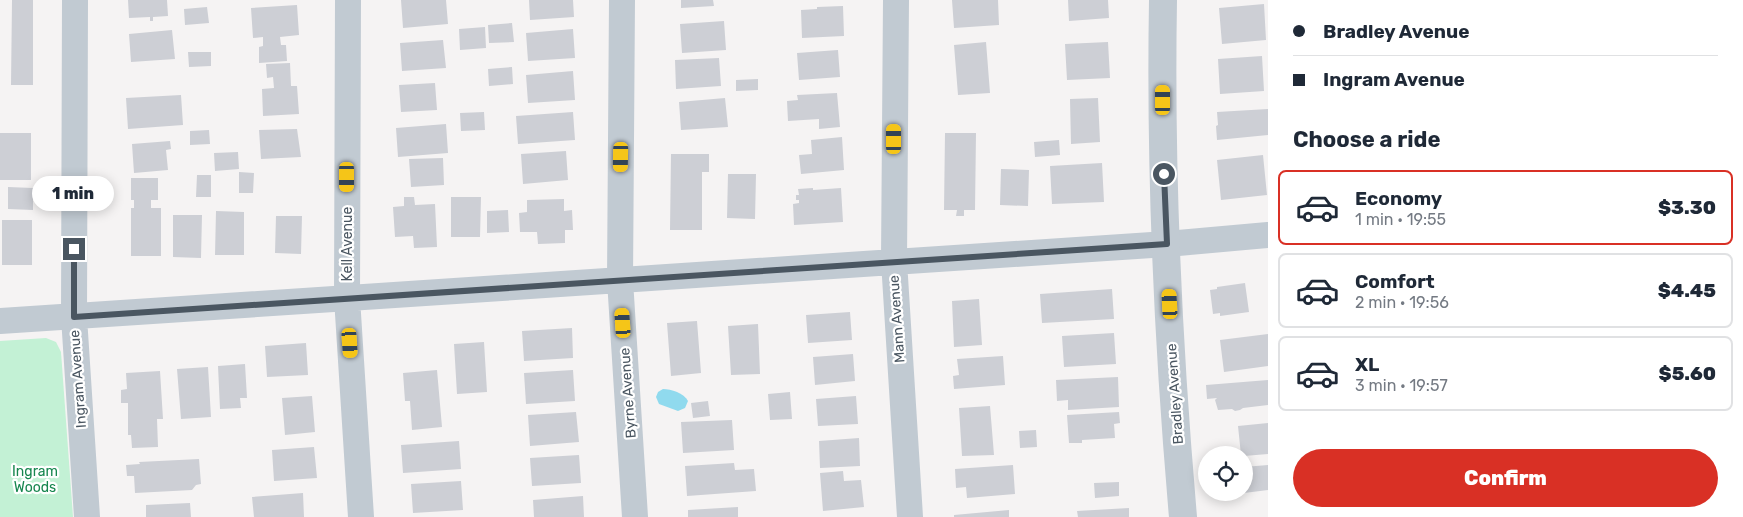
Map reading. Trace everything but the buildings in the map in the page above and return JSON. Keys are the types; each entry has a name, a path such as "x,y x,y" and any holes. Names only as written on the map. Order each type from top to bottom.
{"street":[{"name":"Ingram Avenue","path":"75,0 74,317 87,517"},
{"name":"Kell Avenue","path":"348,0 347,298 360,517"},
{"name":"Byrne Avenue","path":"622,0 620,280 636,517"},
{"name":"Mann Avenue","path":"896,0 894,261 910,517"},
{"name":"Bradley Avenue","path":"1163,0 1163,158 1173,372 1183,517"},
{"path":"0,321 1167,244 1268,235"}],"green space":[{"name":"Ingram Woods","path":"46,338 56,342 61,352 73,517 0,517 0,341"}],"water":[{"path":"663,389 684,396 688,401 685,408 678,411 659,404 656,397 658,392"}],"route":[{"path":"74,249 74,317 1167,244 1164,174"}]}
